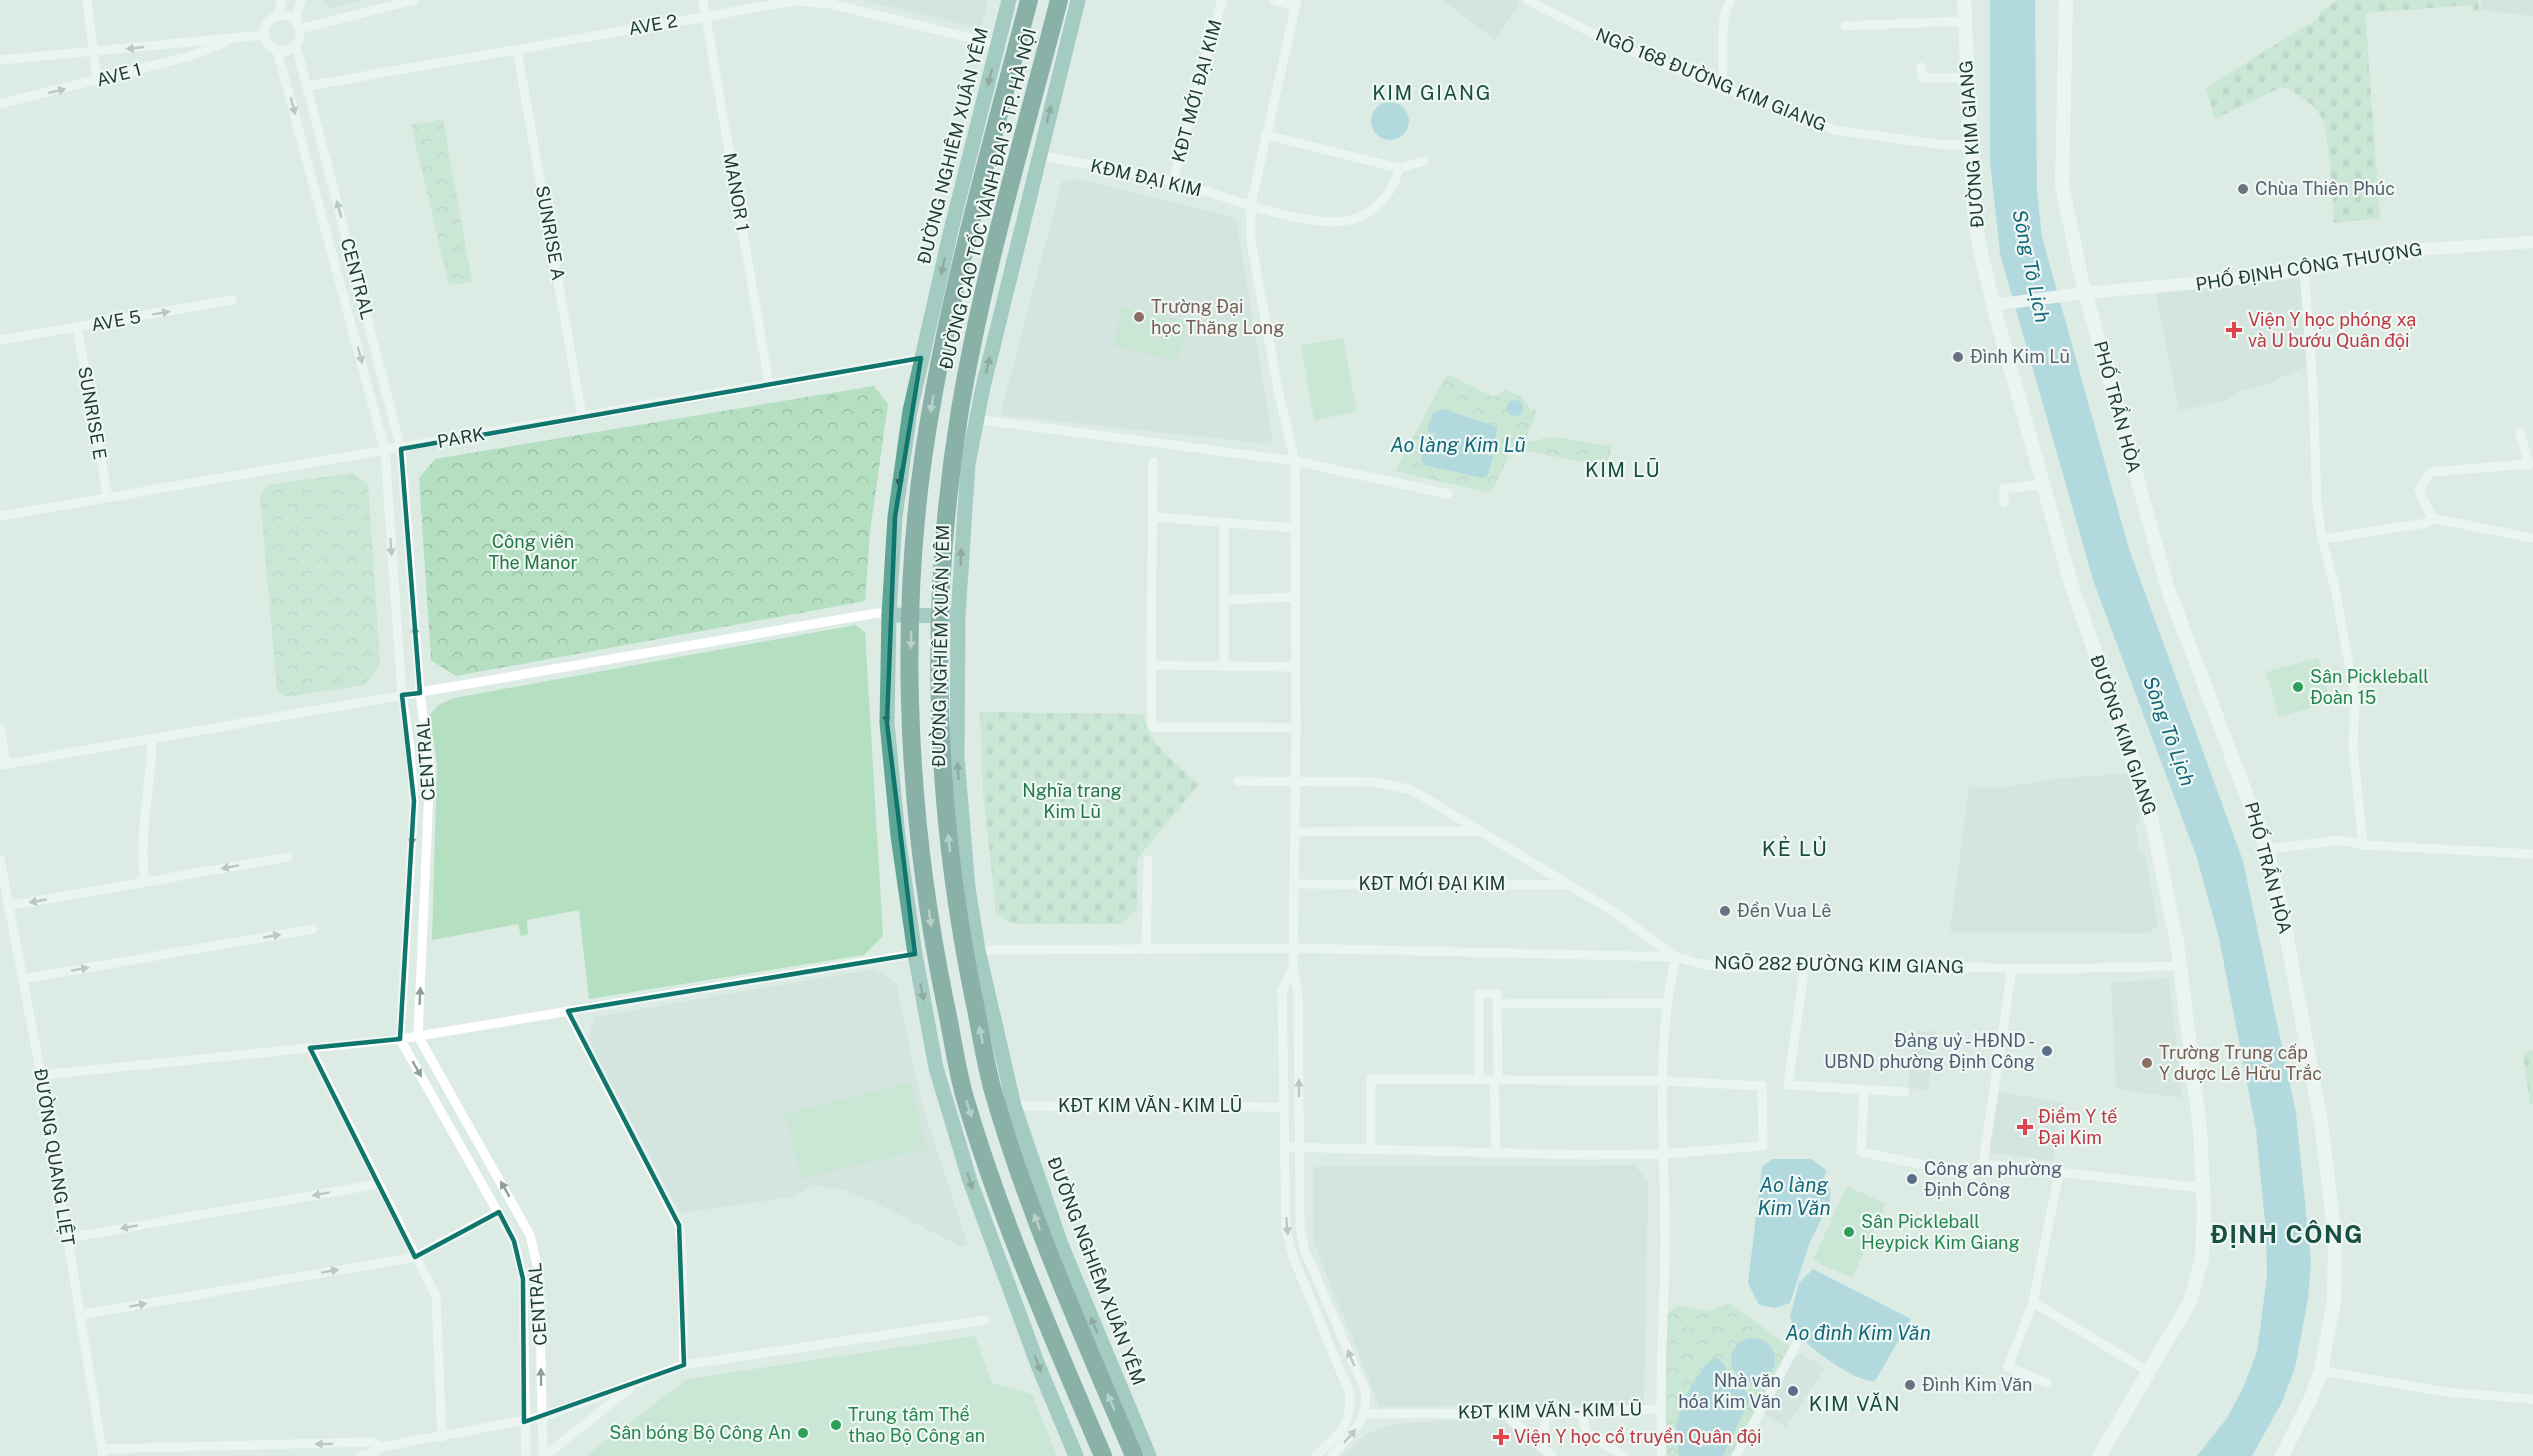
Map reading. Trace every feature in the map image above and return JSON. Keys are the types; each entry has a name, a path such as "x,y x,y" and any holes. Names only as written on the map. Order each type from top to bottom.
{"highway":[{"name":"ĐƯỜNG CAO TỐC VÀNH ĐAI 3 TP. HÀ NỘI","path":"1029,0 962,261 932,405 913,580 911,736 920,846 934,942 964,1094 1024,1270 1103,1456"},
{"name":"ĐƯỜNG CAO TỐC VÀNH ĐAI 3 TP. HÀ NỘI","path":"1059,0 989,268 960,410 948,502 941,583 940,735 949,842 964,949 992,1087 1051,1260 1134,1456"}],"main road":[{"name":"ĐƯỜNG NGHIÊM XUÂN YÊM","path":"1009,0 921,358 897,507 889,615 887,723 898,836 915,954 936,1068 970,1181 1038,1365 1076,1456"},
{"name":"ĐƯỜNG NGHIÊM XUÂN YÊM","path":"1078,0 975,419 964,487 958,616 957,758 968,888 978,950 1014,1106 1059,1242 1149,1456"},
{"name":"ĐƯỜNG KIM GIANG","path":"1964,0 1974,213 2043,484 2072,586 2147,799 2181,966 2199,1129 2203,1188 2202,1258 2190,1302 2099,1456"},
{"name":"PHỐ TRẦN HÒA","path":"2066,0 2062,185 2085,293 2165,579 2266,849 2283,916 2308,1041 2329,1183 2334,1238 2334,1300 2321,1371 2311,1398 2282,1456"},
{"path":"889,615 958,616"}],"street":[{"path":"87,0 97,81"},
{"path":"278,16 282,0"},
{"path":"297,25 289,16 278,16 268,22 265,35 269,44 277,50 285,50 296,45 301,0"},
{"path":"297,25 414,0"},
{"name":"MANOR 1","path":"703,0 769,384"},
{"name":"KĐT MỚI ĐẠI KIM","path":"1173,182 1222,0"},
{"path":"1274,0 1296,3 1251,204 1251,241 1295,461 1296,780 1293,969 1298,990 1298,1204 1300,1227 1313,1270 1365,1390 1365,1413 1352,1434 1331,1456"},
{"name":"NGÕ 168 ĐƯỜNG KIM GIANG","path":"1527,0 1612,43 1721,88 1751,97 1835,130 1936,144 1972,145"},
{"path":"1721,88 1725,67 1723,36 1730,0"},
{"name":"AVE 2","path":"307,86 795,1 811,1 998,45"},
{"path":"1845,26 1965,21"},
{"name":"AVE 1","path":"0,60 265,35"},
{"name":"AVE 1","path":"0,104 171,62 235,38"},
{"path":"168,45 171,62"},
{"name":"CENTRAL","path":"296,45 401,448 420,693 430,768 418,1036 530,1235 539,1273 544,1456"},
{"name":"CENTRAL","path":"277,50 385,451 402,695 410,749 414,801 400,1039 514,1241 523,1279 526,1456"},
{"name":"SUNRISE A","path":"517,50 582,416"},
{"path":"1922,67 1922,78 1967,78"},
{"path":"1265,135 1399,168 1424,161"},
{"name":"KĐM ĐẠI KIM","path":"1039,155 1173,182 1251,204"},
{"path":"1251,204 1317,221 1343,221 1360,216 1386,197 1396,185 1399,168"},
{"name":"PHỐ ĐỊNH CÔNG THƯỢNG","path":"1999,304 2085,293 2191,285 2304,270 2330,262 2428,249 2533,242"},
{"path":"2304,270 2322,539 2334,584 2355,696 2353,748 2363,845"},
{"name":"AVE 5","path":"0,340 232,300"},
{"name":"SUNRISE E","path":"77,327 108,498"},
{"name":"PARK","path":"0,516 921,358"},
{"path":"975,419 1295,461 1448,494"},
{"path":"2432,518 2419,490 2431,472 2529,464 2520,432"},
{"path":"1153,462 1152,727 1296,728"},
{"path":"2004,502 2004,489 2043,484"},
{"path":"1153,517 1296,528"},
{"path":"2322,539 2427,523 2432,518"},
{"path":"2432,518 2533,538"},
{"path":"1224,522 1224,664"},
{"path":"1225,600 1295,597"},
{"path":"0,729 3,765 848,618 878,613 889,615"},
{"path":"1151,664 1296,667"},
{"path":"146,882 143,847 152,740"},
{"name":"NGÕ 282 ĐƯỜNG KIM GIANG","path":"1238,781 1296,780 1397,785 1412,790 1614,912 1677,957 1728,968 1805,964 2012,968 2181,966"},
{"path":"1295,832 1481,831"},
{"path":"2266,849 2341,840 2363,845 2533,854"},
{"path":"0,896 8,906 288,857"},
{"name":"ĐƯỜNG QUANG LIỆT","path":"0,858 41,1075 103,1453"},
{"path":"1146,949 1148,860"},
{"name":"KĐT MỚI ĐẠI KIM","path":"1294,884 1569,885"},
{"path":"22,979 313,928"},
{"path":"978,950 1294,948 1677,957"},
{"path":"41,1075 400,1039 915,954"},
{"name":"KĐT KIM VĂN - KIM LŨ","path":"1351,1414 1581,1413 1659,1409 1665,1238 1663,1154 1666,1003 1677,957"},
{"path":"1805,964 1788,1085 1905,1092"},
{"path":"1864,1089 1861,1152 1973,1175 1983,1164 2012,968"},
{"path":"1293,969 1282,990 1286,1229 1300,1274 1345,1377 1350,1394 1351,1414 1347,1425 1316,1456"},
{"path":"1282,990 1298,990"},
{"path":"1479,1080 1479,994 1497,994 1496,1153"},
{"path":"1497,1005 1666,1003"},
{"path":"568,1011 679,1226 682,1251 684,1365"},
{"path":"1479,1034 1497,1034"},
{"path":"310,1048 436,1296 442,1437"},
{"path":"1284,1147 1496,1153 1663,1154 1763,1146 1762,1086 1664,1081 1371,1079 1371,1149"},
{"name":"KĐT KIM VĂN - KIM LŨ","path":"1014,1106 1285,1107"},
{"path":"1983,1164 2203,1188"},
{"path":"2047,1383 2008,1367 2033,1302 2059,1173"},
{"path":"68,1238 379,1184"},
{"path":"1286,1204 1298,1204"},
{"path":"80,1315 415,1257 499,1212"},
{"path":"1300,1274 1313,1270"},
{"path":"2033,1302 2149,1372"},
{"path":"360,1456 373,1453 381,1447 542,1417 684,1365 985,1320"},
{"path":"1736,1456 1796,1345"},
{"path":"2321,1371 2445,1392 2533,1399"},
{"path":"544,1456 638,1383"},
{"path":"1659,1409 1662,1456"},
{"path":"1504,1413 1552,1456"},
{"path":"1542,1447 1546,1413"},
{"path":"1581,1413 1587,1434 1624,1456"},
{"path":"103,1453 371,1442 381,1447"},
{"path":"294,1445 296,1456"}],"highlighted area":[{"path":"921,358 895,517 887,723 915,954 568,1011 679,1225 684,1365 524,1422 523,1279 514,1241 499,1212 415,1257 310,1048 400,1039 414,801 402,695 420,693 401,449"}],"shaded area":[{"path":"322,0 361,0 330,8"},
{"path":"863,0 988,0 981,29"},
{"path":"1442,0 1517,0 1520,2 1495,40"},
{"path":"2481,0 2533,0 2533,16 2481,10"},
{"name":"Trường Đại học Thăng Long","path":"1078,179 1236,218 1272,437 1270,444 1000,415 1062,181"},
{"name":"Viện Y học phóng xạ và U bướu Quân đội","path":"2301,278 2308,365 2266,385 2237,391 2229,399 2179,411 2156,294"},
{"path":"2128,773 2141,821 2136,827 2139,853 2145,855 2158,925 2150,933 1950,932 1969,787 2000,788 2056,779"},
{"path":"874,969 896,983 921,1101 968,1245 962,1247 874,1202 845,1190 814,1186 791,1197 680,1213 588,1041 594,1017"},
{"path":"2169,978 2182,1098 2116,1089 2111,983"},
{"path":"1936,1031 1928,1090 1908,1088 1912,1032"},
{"name":"Điểm Y tế Đại Kim","path":"1997,1092 2063,1102 2053,1161 1988,1152"},
{"path":"1634,1165 1648,1181 1644,1405 1380,1407 1313,1241 1313,1167"},
{"name":"Nhà văn hóa Kim Văn","path":"1801,1354 1825,1368 1786,1427 1764,1414 1793,1359"},
{"path":"1499,1417 1542,1456 1343,1456 1361,1438 1375,1430 1394,1424"}],"green space":[{"path":"2337,0 2478,0 2479,10 2472,11 2470,5 2365,13 2380,218 2334,223 2326,133 2323,121 2316,109 2302,97 2281,87 2215,119 2206,88 2315,20 2324,9"},
{"path":"443,119 472,282 449,285 411,125"},
{"path":"1122,307 1186,321 1178,361 1113,347"},
{"path":"1343,338 1357,412 1314,420 1301,345"},
{"path":"1447,374 1494,397 1505,390 1522,397 1531,409 1537,410 1526,439 1516,441 1491,493 1395,471"},
{"name":"Công viên The Manor","path":"874,386 888,404 870,532 865,601 456,676 431,660 419,478 435,459"},
{"path":"1553,437 1612,446 1606,466 1520,450 1528,442"},
{"path":"352,473 368,484 380,665 364,685 286,697 277,691 260,495 268,485"},
{"path":"855,625 865,632 883,936 864,955 589,999 579,910 527,920 528,934 521,936 518,924 432,940 437,764 430,714 440,704 454,698"},
{"name":"Sân Pickleball Đoàn 15","path":"2318,658 2331,702 2279,717 2266,672"},
{"name":"Nghĩa trang Kim Lũ","path":"980,712 1143,714 1146,725 1157,744 1199,784 1137,859 1137,909 1121,924 1019,924 1009,922 996,913 983,791"},
{"path":"2533,1051 2533,1104 2530,1104 2523,1053"},
{"path":"910,1082 926,1149 801,1179 785,1113"},
{"name":"Sân Pickleball Heypick Kim Giang","path":"1847,1186 1886,1204 1852,1278 1813,1260"},
{"path":"1729,1303 1790,1347 1731,1456 1666,1456 1666,1314 1677,1306 1707,1311"},
{"name":"Trung tâm Thể thao Bộ Công an","path":"975,1336 992,1383 1032,1394 1057,1456 586,1456 687,1379"}],"water":[{"name":"Sông Tô Lịch","path":"1990,0 2035,0 2037,190 2042,237 2129,549 2243,861 2296,1113 2311,1262 2308,1299 2295,1368 2282,1402 2252,1456 2197,1456 2227,1418 2243,1388 2257,1352 2267,1276 2266,1231 2256,1130 2219,938 2197,858 2094,583 2000,254 1990,160"},
{"path":"1390,102 1404,107 1409,121 1404,135 1390,140 1376,135 1371,121 1376,107"},
{"path":"1515,400 1523,408 1515,416 1507,408"},
{"name":"Ao làng Kim Lũ","path":"1443,409 1497,427 1494,449 1482,447 1482,454 1493,456 1488,475 1482,478 1424,465 1421,457 1425,439 1433,441 1435,434 1427,431 1433,413"},
{"name":"Ao làng Kim Văn","path":"1772,1159 1811,1159 1826,1170 1824,1179 1830,1189 1830,1202 1810,1242 1790,1303 1775,1308 1759,1305 1748,1283 1762,1167"},
{"name":"Ao đình Kim Văn","path":"1813,1269 1911,1319 1875,1381 1857,1377 1846,1371 1813,1348 1798,1334 1790,1317 1799,1283"},
{"path":"1753,1338 1768,1345 1775,1360 1768,1375 1753,1382 1738,1375 1731,1360 1738,1345"},
{"path":"1717,1357 1725,1366 1729,1383 1743,1388 1750,1400 1723,1456 1679,1456 1676,1427 1679,1415 1698,1376 1704,1367"}],"place":[{"name":"Chùa Thiên Phúc","path":"2243,189"},
{"name":"Trường Đại học Thăng Long","path":"1139,317"},
{"name":"Viện Y học phóng xạ và U bướu Quân đội","path":"2234,330"},
{"name":"Đình Kim Lũ","path":"1958,357"},
{"name":"Sân Pickleball Đoàn 15","path":"2298,687"},
{"name":"Đền Vua Lê","path":"1725,911"},
{"name":"Đảng uỷ - HĐND - UBND phường Định Công","path":"2047,1051"},
{"name":"Trường Trung cấp Y dược Lê Hữu Trắc","path":"2147,1063"},
{"name":"Điểm Y tế Đại Kim","path":"2025,1127"},
{"name":"Công an phường Định Công","path":"1912,1179"},
{"name":"Sân Pickleball Heypick Kim Giang","path":"1849,1232"},
{"name":"Đình Kim Văn","path":"1910,1385"},
{"name":"Nhà văn hóa Kim Văn","path":"1793,1391"},
{"name":"Trung tâm Thể thao Bộ Công an","path":"836,1425"},
{"name":"Sân bóng Bộ Công An","path":"803,1433"},
{"name":"Viện Y học cổ truyền Quân đội","path":"1501,1437"}],"district":[{"name":"KIM GIANG","path":"1432,93"},
{"name":"KIM LŨ","path":"1623,470"},
{"name":"KẺ LỦ","path":"1795,849"},
{"name":"ĐỊNH CÔNG","path":"2287,1235"},
{"name":"KIM VĂN","path":"1855,1404"}]}
